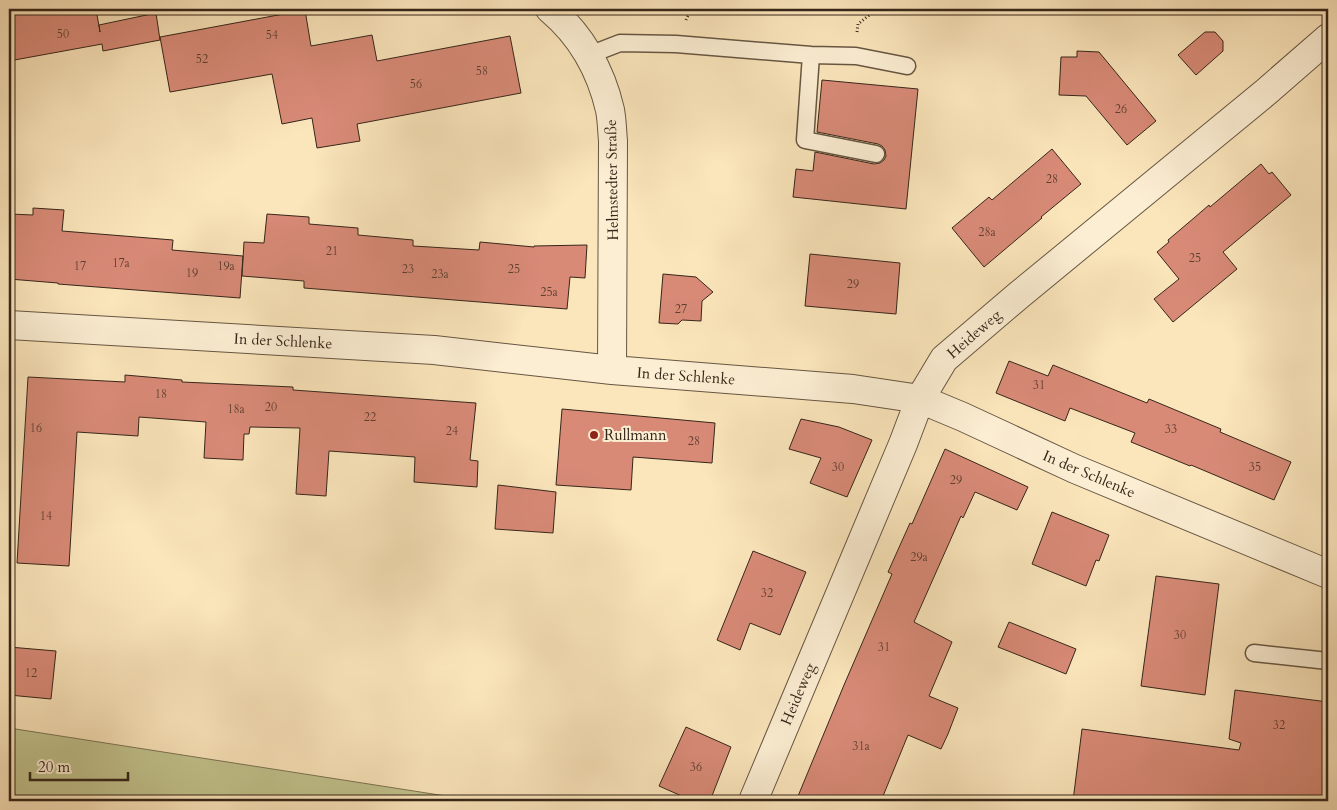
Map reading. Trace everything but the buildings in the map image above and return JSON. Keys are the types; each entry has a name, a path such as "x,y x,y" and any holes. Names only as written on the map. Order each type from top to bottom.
{"street":[{"name":"Helmstedter Straße","path":"550,9 573,32 590,55 603,85 611,112 613,141 612,370"},
{"name":"Heideweg","path":"753,801 903,444 920,399 944,360 1328,38"},
{"name":"In der Schlenke","path":"9,325 434,350 612,370 853,389 920,399 1075,469 1328,574"}],"lane":[{"path":"590,55 620,43 676,44 811,55 856,56 907,66"},
{"path":"811,55 805,140 876,154"},
{"path":"1254,652 1328,661"}],"green space":[{"path":"9,728 478,801 9,801"}],"place":[{"name":"Rullmann","path":"594,435"}]}
